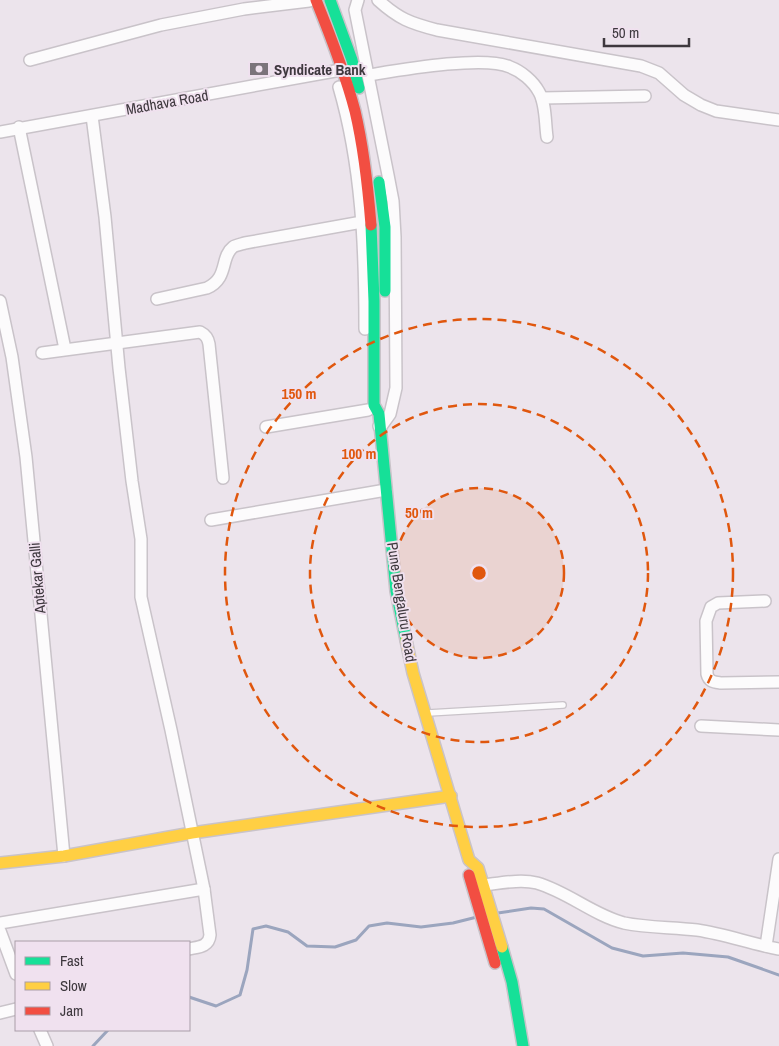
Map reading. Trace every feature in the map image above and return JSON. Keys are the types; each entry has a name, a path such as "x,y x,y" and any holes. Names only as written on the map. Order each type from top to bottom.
{"main road":[{"name":"Pune Bengaluru Road","path":"311,0 331,37 349,92 359,129 370,196 374,412 380,428 396,591 413,673 469,860 478,868 497,927 512,982 522,1046"},
{"path":"330,0 352,60 374,148 385,227 386,405 374,412"},
{"path":"0,863 64,856 192,833 451,796"},
{"path":"469,860 468,872 503,986 513,1046"}],"street":[{"path":"30,60 161,25 244,9 311,0 335,71 355,162 362,209 365,395 374,412 266,427"},
{"path":"358,0 355,10 393,201 395,237 396,388 390,414 380,428"},
{"path":"378,0 395,15 416,25 641,66 659,73 684,95 700,105 716,111 779,120"},
{"path":"369,75 447,65 497,64 510,66 531,81 538,90 542,98 547,137"},
{"name":"Madhava Road","path":"0,132 19,127 92,116 335,71"},
{"path":"542,98 645,96"},
{"path":"92,116 105,217 132,481 141,539 141,597 204,889 210,936 210,940 206,944 190,949"},
{"path":"19,127 65,349"},
{"path":"157,299 214,285 220,278 228,254 234,247 246,243 362,222"},
{"name":"Aptekar Galli","path":"0,301 12,356 26,458 64,856"},
{"path":"42,353 200,332 208,338 223,478"},
{"path":"211,520 386,490"},
{"path":"764,601 718,603 711,607 706,621 707,674 712,682 779,682"},
{"path":"700,726 779,730"},
{"path":"766,946 779,859"},
{"path":"484,884 535,883 552,889 588,909 622,922 640,926 698,930 779,949"},
{"path":"0,923 204,889"},
{"path":"0,931 15,971"},
{"path":"0,1013 15,1009"},
{"path":"40,1031 47,1046"}],"lane":[{"path":"426,713 563,705"}],"waterway":[{"path":"498,913 531,908 544,909 612,948 643,956 683,953 728,957 779,975"},
{"path":"190,997 216,1006 240,995 247,970 253,929 266,926 288,932 307,946 335,947 356,940 369,926 387,923 421,927 453,923 477,917"},
{"path":"93,1046 107,1031"}],"traffic: fast":[{"path":"330,0 352,60 359,88"},
{"path":"379,182 385,227 385,291"},
{"path":"371,225 374,301 374,405 379,414 396,591 406,640"},
{"path":"502,947 512,982 523,1046"}],"traffic: slow":[{"path":"406,640 413,673 469,860 478,868 502,947"},
{"path":"0,863 64,856 192,833 451,796"}],"traffic: jam":[{"path":"316,0 347,83 355,111 365,168 371,225"},
{"path":"469,875 495,963"}],"place":[{"name":"Syndicate Bank","path":"259,69"}]}
